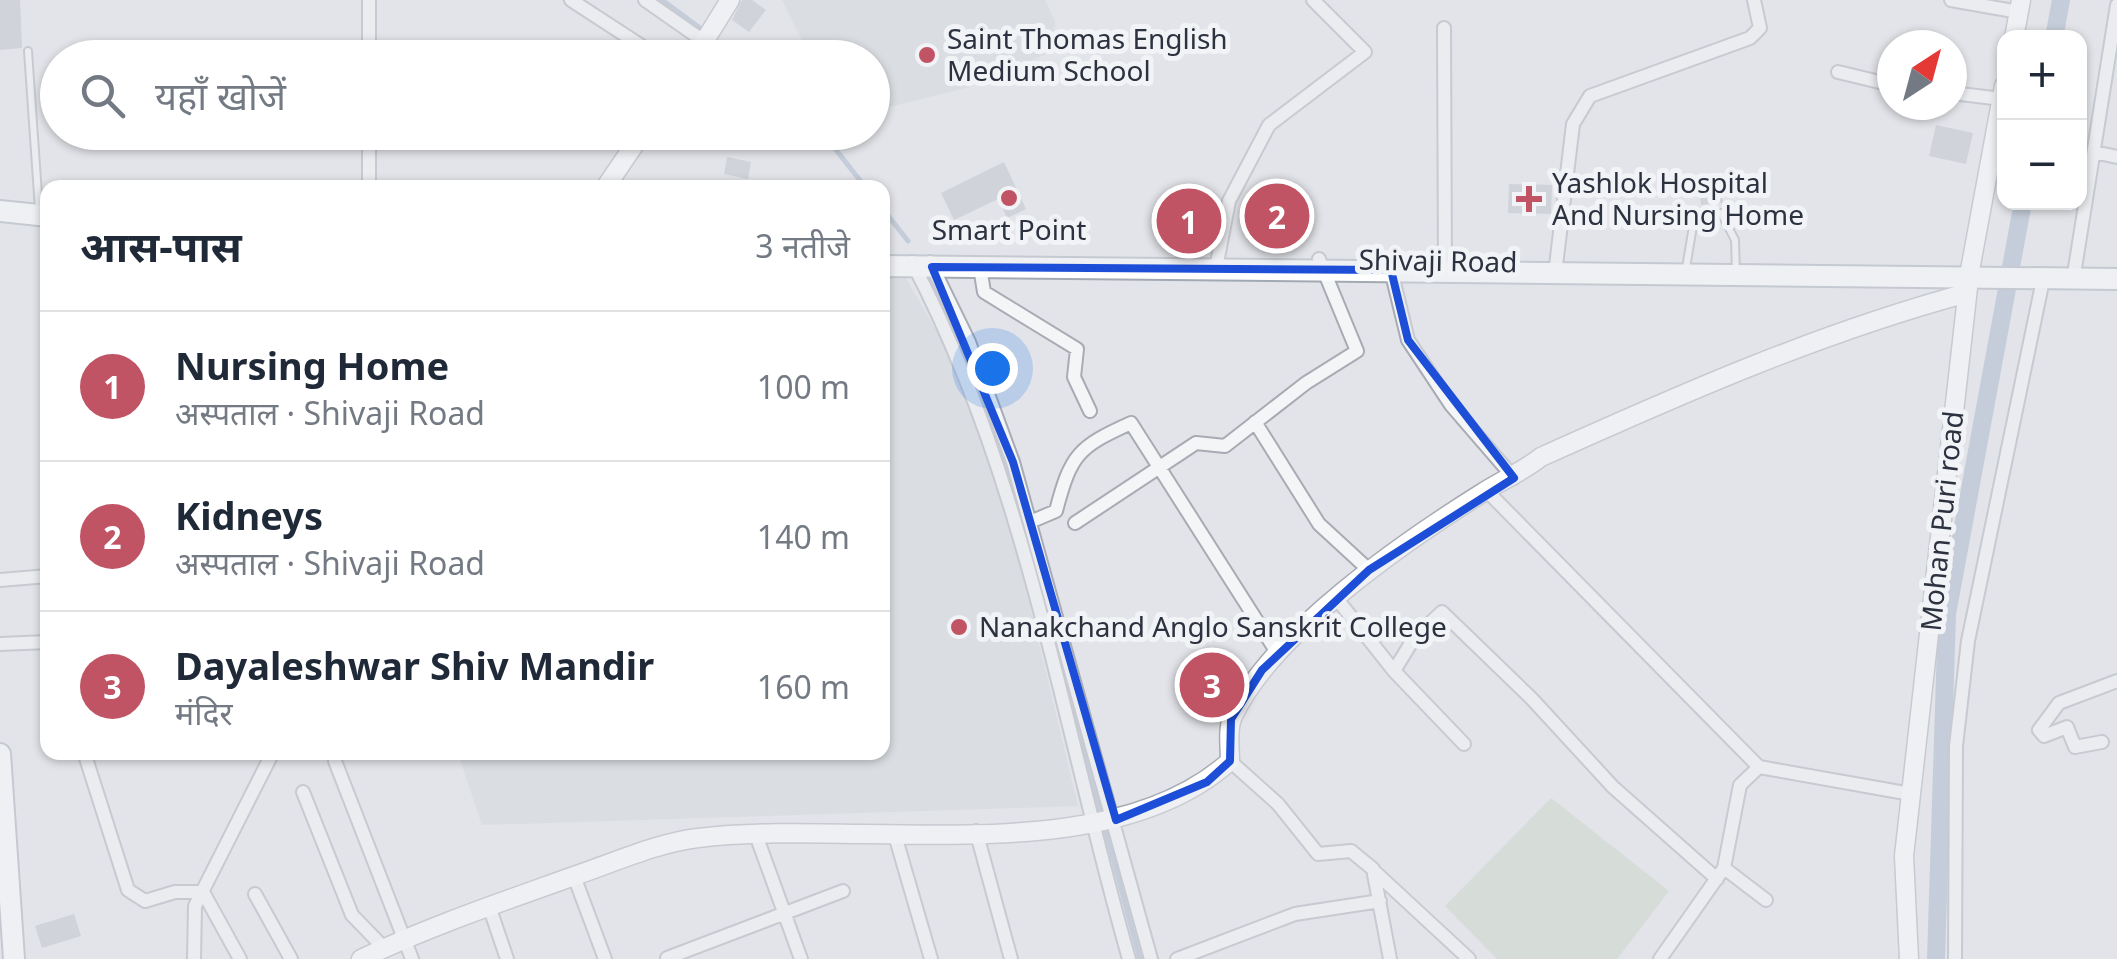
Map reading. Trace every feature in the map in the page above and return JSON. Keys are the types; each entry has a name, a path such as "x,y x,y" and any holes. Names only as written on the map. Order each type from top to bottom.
{"main road":[{"path":"0,211 40,218"},
{"path":"0,220 40,219"},
{"name":"Shivaji Road","path":"890,257 921,262 1736,270 1978,278 2041,274"},
{"path":"890,265 1217,263"},
{"path":"1319,264 1391,270 1445,266"},
{"path":"2041,274 2075,268 2117,268"},
{"path":"2041,274 2117,279"},
{"path":"0,754 14,959"}],"street":[{"path":"369,0 369,40"},
{"path":"571,0 632,40"},
{"path":"645,0 706,40 730,0"},
{"path":"1556,268 1573,124 1590,96 1750,38 1760,28 1754,0"},
{"path":"1951,0 2020,6"},
{"path":"1217,263 1228,201 1269,125 1365,52 1317,1"},
{"path":"2075,268 2117,5"},
{"path":"1444,28 1445,266"},
{"path":"1838,72 1877,81"},
{"path":"1967,93 1997,93"},
{"name":"Mohan Puri road","path":"1909,959 1904,856 1999,120"},
{"path":"369,150 369,180"},
{"path":"611,180 630,150"},
{"path":"2094,152 2117,157"},
{"path":"921,262 990,395 1030,522 1104,822 1129,959"},
{"path":"921,262 1008,488 1104,822 1151,959"},
{"path":"1075,523 1196,443 1225,446 1357,351 1319,264"},
{"path":"980,267 984,292 1078,349 1074,377 1090,412"},
{"path":"1391,270 1408,340 1452,406 1514,478"},
{"path":"1955,959 1956,746 1968,641 2041,274"},
{"path":"362,959 400,951 451,918 695,838 976,831 1104,822 1207,782 1230,761 1231,719 1262,670 1369,570 1486,490 1514,478 1541,458 1739,369 1978,278"},
{"path":"1256,422 1319,524 1369,570"},
{"path":"1030,522 1056,511 1068,464 1087,443 1131,423 1278,654"},
{"path":"1486,490 1759,768 1911,794"},
{"path":"0,580 40,577"},
{"path":"1337,599 1394,670 1464,744"},
{"path":"1394,670 1414,638 1442,612 1532,699 1613,787 1721,874 1766,900"},
{"path":"0,644 40,642"},
{"path":"2102,742 2075,747 2067,726 2044,736 2039,730 2060,702 2117,681"},
{"path":"87,760 128,890 145,901 175,892 202,892"},
{"path":"194,959 196,906 269,760"},
{"path":"334,761 400,951"},
{"path":"1230,761 1278,804 1318,854 1351,851 1469,959"},
{"path":"1660,959 1721,874 1740,785 1759,768"},
{"path":"304,792 352,915 400,951"},
{"path":"976,831 1011,959"},
{"path":"894,832 930,959"},
{"path":"756,835 801,959"},
{"path":"1372,869 1390,959"},
{"path":"574,876 604,959"},
{"path":"202,892 240,959"},
{"path":"667,958 843,892"},
{"path":"255,894 292,959"},
{"path":"1177,959 1295,914 1380,901"},
{"path":"489,906 506,959"}],"lane":[{"path":"28,51 40,180"},
{"path":"1686,270 1694,220 1702,212 1721,214 1730,224 1736,270"}],"highlighted area":[{"path":"932,267 1391,270 1408,340 1514,478 1369,570 1262,670 1231,719 1230,761 1207,782 1116,820 1013,462"}],"shaded area":[{"name":"Saint Thomas English Medium School","path":"782,0 1045,0 1055,22 1051,52 966,88 890,107 890,40 802,40"},
{"name":"Nanakchand Anglo Sanskrit College","path":"890,272 903,273 952,358 1005,501 1078,806 482,825 460,760 890,760"}],"green space":[{"path":"1551,798 1669,891 1617,959 1497,959 1445,906"}],"building":[{"path":"0,0 20,0 22,48 0,50"},
{"path":"742,0 752,0 766,10 749,32 732,20"},
{"path":"1936,125 1973,133 1966,164 1929,156"},
{"path":"727,157 751,162 748,179 724,174"},
{"path":"1004,162 1026,209 1007,218 998,199 954,220 941,193"},
{"path":"1509,184 1552,185 1551,214 1508,213"},
{"path":"1721,184 1723,203 1701,205 1699,186"},
{"path":"1255,191 1294,191 1295,226 1256,226"},
{"path":"74,914 81,936 42,948 35,926"}],"waterway":[{"path":"662,0 704,31"},
{"path":"2055,30 2061,0"},
{"path":"836,150 860,180"},
{"path":"1936,959 1947,614 2022,210"},
{"path":"890,218 908,241"},
{"path":"931,285 979,386"},
{"path":"995,430 1021,520"},
{"path":"1068,695 1101,814"},
{"path":"1104,825 1140,959"}],"place":[{"name":"Saint Thomas English Medium School","path":"927,55"},
{"name":"Smart Point","path":"1009,198"},
{"name":"Yashlok Hospital And Nursing Home","path":"1529,199"},
{"name":"Kidneys","path":"1277,216"},
{"name":"Nursing Home","path":"1189,221"},
{"name":"Nanakchand Anglo Sanskrit College","path":"959,627"},
{"name":"Dayaleshwar Shiv Mandir","path":"1212,685"}]}
